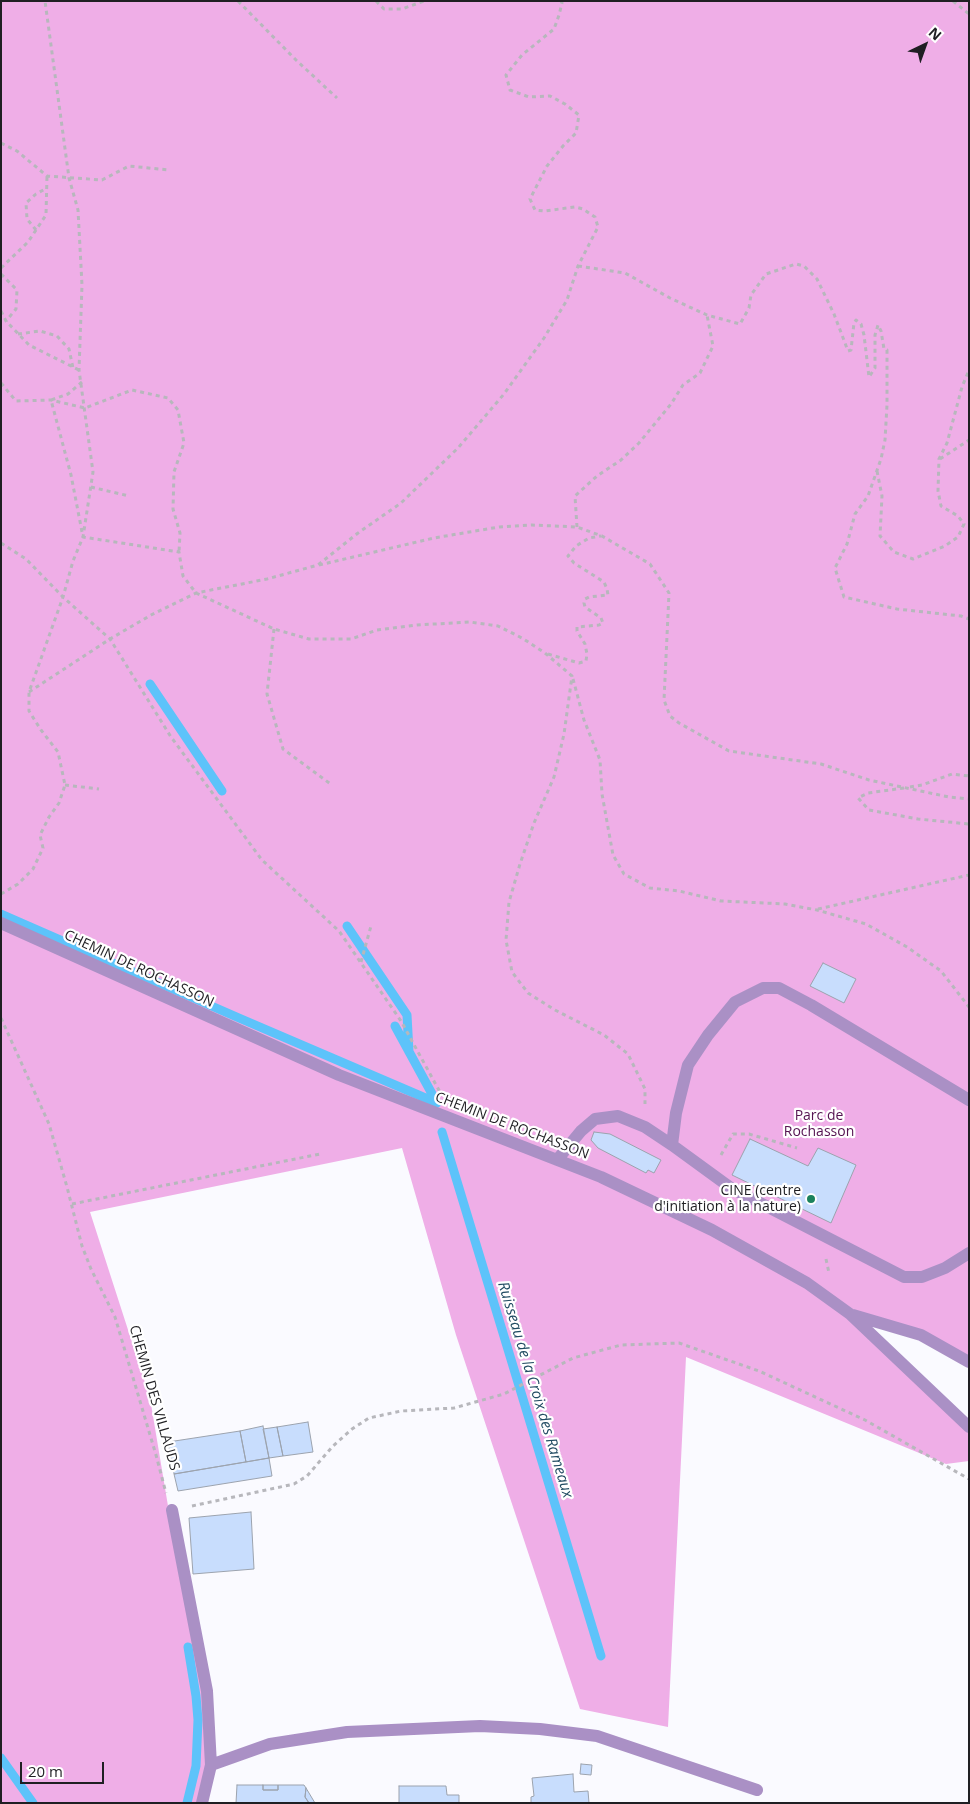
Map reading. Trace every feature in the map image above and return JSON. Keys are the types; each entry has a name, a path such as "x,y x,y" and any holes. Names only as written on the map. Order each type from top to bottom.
{"street":[{"name":"CHEMIN DE ROCHASSON","path":"1,923 330,1071 601,1177 712,1230 807,1283 850,1314 969,1427"},
{"path":"672,1145 676,1113 688,1065 708,1035 735,1002 763,988 779,988 812,1005 969,1100"},
{"path":"557,1160 581,1131 595,1119 618,1116 645,1127 731,1188 904,1277 922,1278 945,1268 969,1252"},
{"path":"850,1314 921,1335 969,1362"},
{"path":"172,1510 207,1691 211,1765 202,1803"},
{"path":"211,1765 270,1744 347,1732 488,1726 540,1729 597,1736 757,1790"}],"path":[{"path":"1,894 18,884 33,869 43,848 40,835 59,802 65,785 58,752 29,711 29,692 63,597 72,560 83,537 93,472 79,370 82,285 78,210 69,178 45,1"},
{"path":"238,1 296,60 337,98"},
{"path":"376,1 384,9 402,9 424,1"},
{"path":"318,565 400,503 458,448 504,394 544,338 567,300 578,266 598,227 595,217 583,209 575,207 544,211 535,210 530,200 547,166 576,133 579,115 565,104 550,96 529,97 510,90 506,76 522,55 554,29 559,16 561,1"},
{"path":"953,1 969,14"},
{"path":"1,143 17,151 47,176 102,180 129,166 169,170"},
{"path":"1,268 28,242 46,215 47,176"},
{"path":"36,230 27,219 26,203 36,194 47,188"},
{"path":"578,266 625,273 670,298 707,315 740,324 749,308 751,295 766,274 796,264 804,266 817,278 834,314 848,351 851,350 854,323 856,320 861,324 867,351 869,377 876,368 875,335 878,325 882,331 884,349 886,350 887,405 884,440 877,470 868,496 855,514 847,544 835,568 844,597 898,609 961,616 969,619"},
{"path":"1,274 16,290 16,309 6,321"},
{"path":"1,311 6,321 29,345 79,370"},
{"path":"577,527 575,496 639,443 671,404 683,385 700,373 713,346 707,315"},
{"path":"18,334 40,331 57,336 69,349 74,368"},
{"path":"877,470 882,496 880,536 894,552 913,559 945,546 958,538 964,524 958,516 941,506 938,491 939,459 946,443 962,387 969,370"},
{"path":"51,400 68,394 82,382"},
{"path":"1,383 16,401 51,400 85,408 132,390 168,398 178,410 184,443 174,472 173,509 180,532 179,552 183,576 196,593 274,629 309,639 351,638 377,630 417,625 470,622 498,626 545,653 572,676 584,720 600,760 602,794 613,855 624,874 650,888 679,891 721,901 785,904 817,910 866,924 907,947 941,971 969,1007"},
{"path":"51,400 71,475 83,537"},
{"path":"939,459 969,440"},
{"path":"91,487 129,496"},
{"path":"29,692 110,639 151,615 196,593 267,579 434,538 499,527 577,527 602,536 650,564 669,593 664,700 670,716 678,723 729,751 821,764 869,780 969,799"},
{"path":"545,653 579,663 586,662 585,644 577,631 577,627 603,623 600,618 585,607 585,599 608,595 608,589 604,582 574,563 568,556 576,546 589,538 602,536"},
{"path":"83,537 179,552"},
{"path":"1,543 26,560 63,597 110,639 171,737 262,860 339,931 405,1028 456,1121"},
{"path":"274,629 267,694 284,749 332,785"},
{"path":"572,676 564,734 554,777 534,823 520,864 509,902 506,940 512,972 528,993 555,1010 604,1035 628,1054 645,1090 645,1127"},
{"path":"969,776 952,774 922,786 868,793 858,798 869,810 918,819 969,824"},
{"path":"65,785 99,789"},
{"path":"817,910 969,875"},
{"path":"361,963 371,926"},
{"name":"CHEMIN DES VILLAUDS","path":"1,1018 49,1124 85,1254 115,1318 172,1510"},
{"path":"734,1134 749,1134 797,1148"},
{"path":"72,1204 320,1154"},
{"path":"826,1255 830,1281"},
{"path":"172,1510 294,1484 307,1476 333,1446 352,1429 369,1418 401,1411 454,1408 504,1394 573,1358 621,1345 679,1343 759,1371 865,1420 969,1479"}],"green space":[{"name":"Parc de Rochasson","path":"1,1 969,1 969,1362 921,1335 852,1315 969,1427 969,1461 946,1464 686,1357 668,1727 580,1709 456,1335 402,1148 90,1212 150,1398 170,1518 206,1696 207,1772 199,1803 1,1803"}],"building":[{"path":"823,963 856,979 844,1003 810,986"},
{"path":"594,1132 610,1134 661,1160 654,1173 648,1170 646,1173 598,1148 591,1140"},
{"name":"CINE (centre d'initiation à la nature)","path":"750,1139 808,1166 818,1148 856,1165 831,1223 732,1175"},
{"path":"308,1422 313,1452 283,1456 277,1427"},
{"path":"263,1426 269,1458 246,1462 240,1431"},
{"path":"277,1427 283,1456 269,1458 263,1429"},
{"path":"240,1431 246,1462 174,1474 168,1442"},
{"path":"269,1458 272,1476 178,1491 174,1474"},
{"path":"251,1512 254,1569 193,1574 189,1518"},
{"path":"581,1764 592,1765 591,1775 580,1774"},
{"path":"573,1774 574,1792 588,1791 589,1803 531,1803 531,1797 534,1796 532,1778"},
{"path":"237,1785 263,1785 263,1790 278,1790 278,1785 304,1785 306,1788 305,1797 309,1803 236,1803"},
{"path":"263,1785 278,1785 278,1790 263,1790"},
{"path":"399,1786 446,1786 447,1795 459,1795 459,1803 399,1803"},
{"path":"306,1788 315,1803 309,1803 305,1797"}],"waterway":[{"path":"150,684 222,791"},
{"path":"1,914 437,1103"},
{"path":"347,926 407,1015 409,1052"},
{"name":"Ruisseau de la Croix des Rameaux","path":"395,1026 437,1103"},
{"name":"Ruisseau de la Croix des Rameaux","path":"442,1132 601,1656"},
{"path":"187,1803 196,1766 198,1720 188,1647"},
{"path":"1,1758 33,1803"}],"place":[{"name":"CINE (centre d'initiation à la nature)","path":"811,1199"}]}
